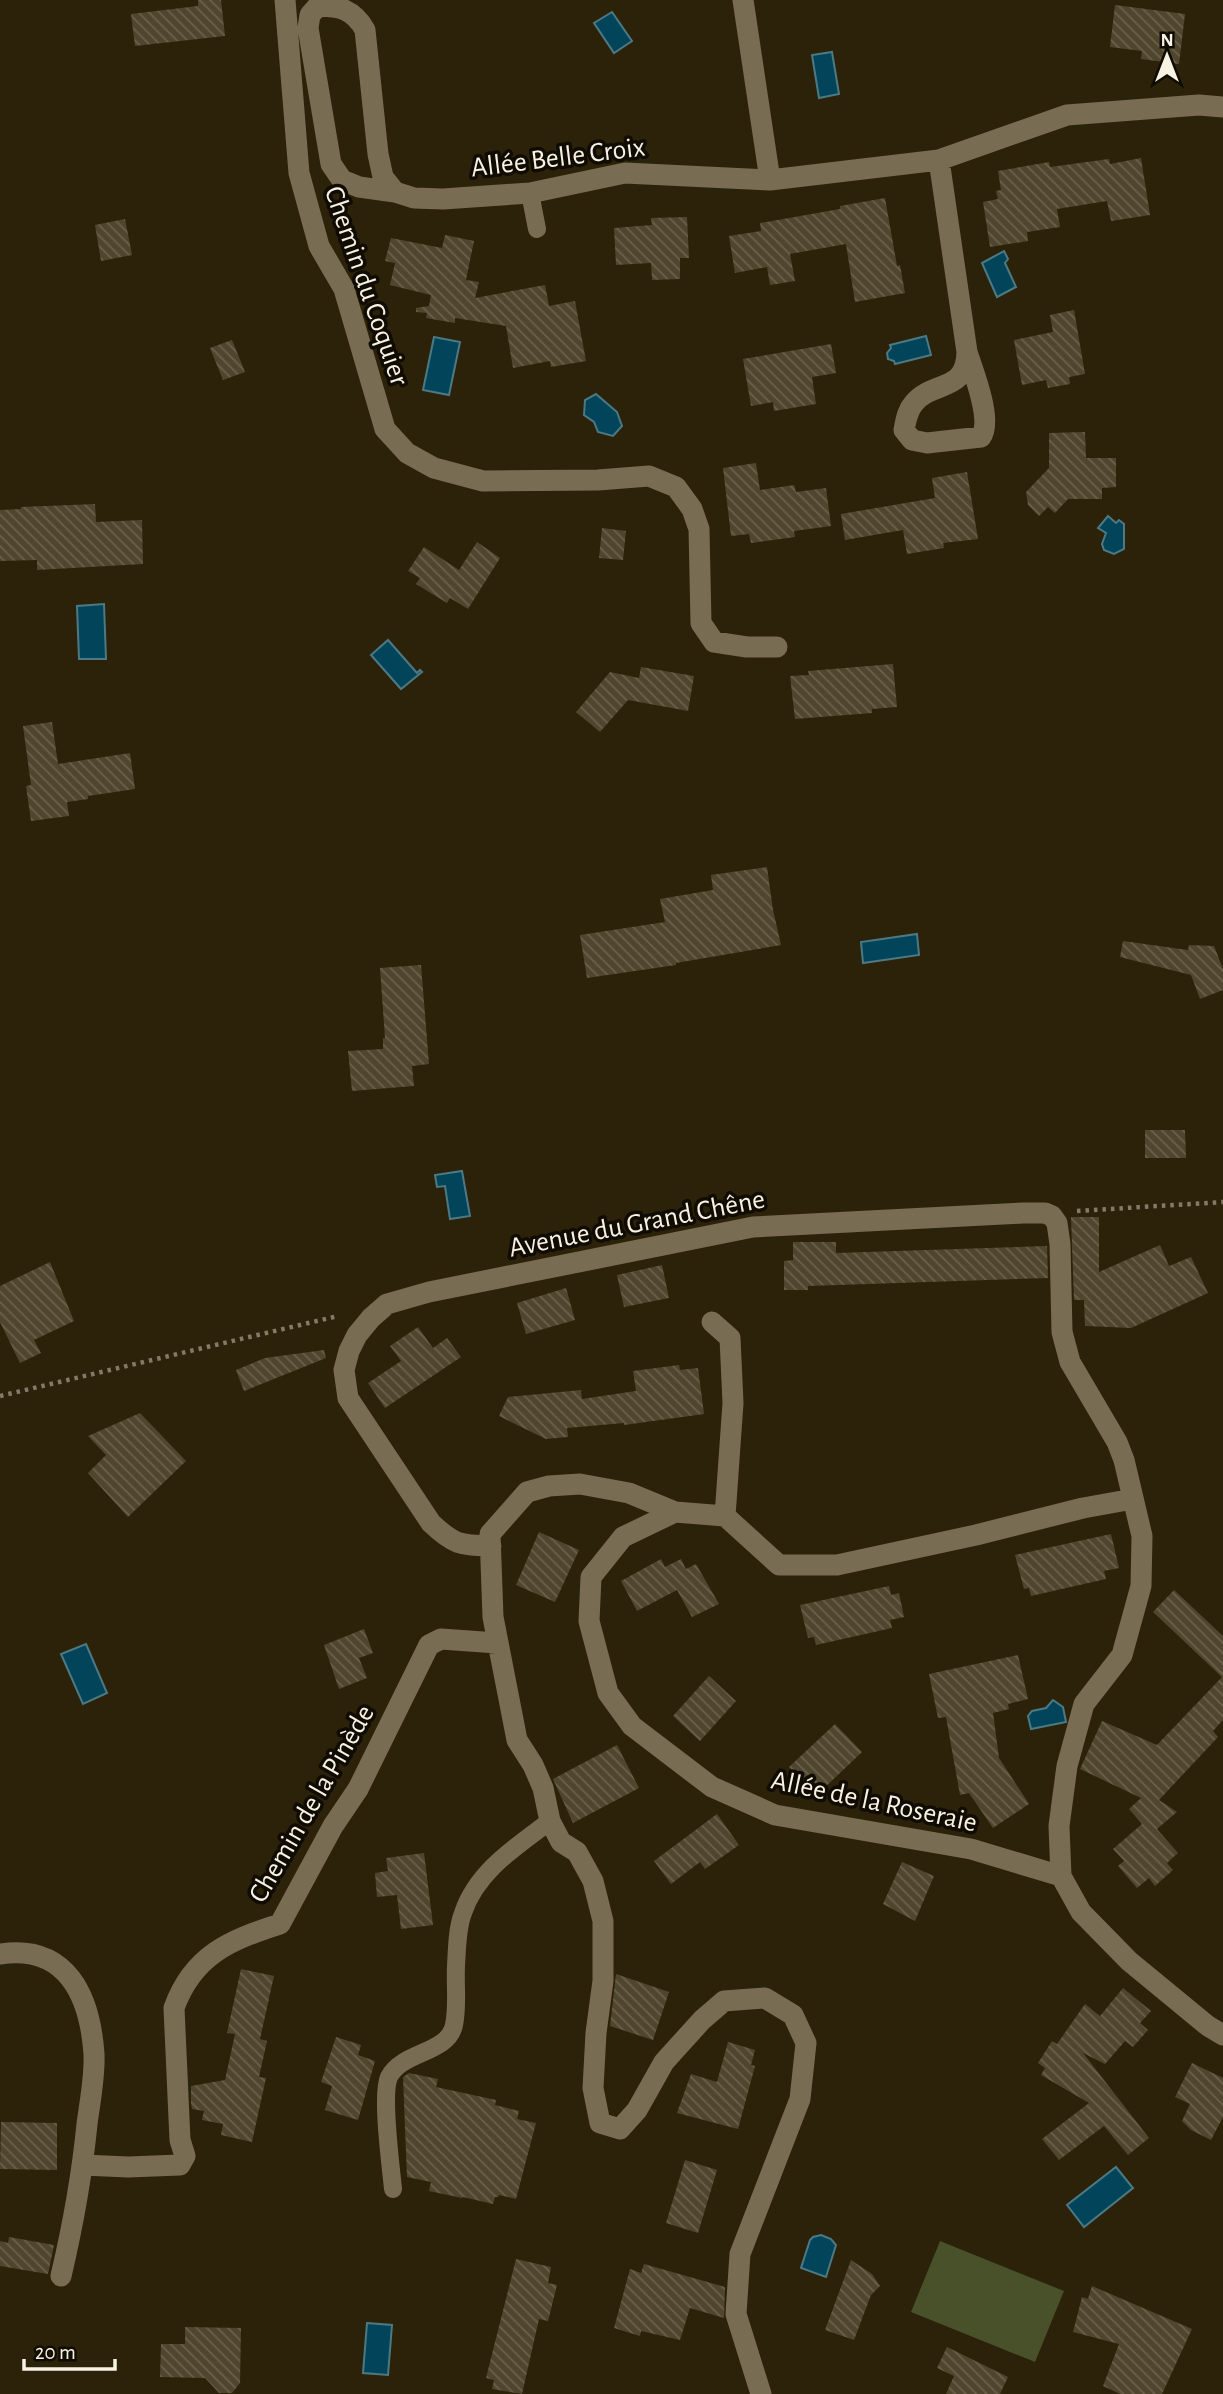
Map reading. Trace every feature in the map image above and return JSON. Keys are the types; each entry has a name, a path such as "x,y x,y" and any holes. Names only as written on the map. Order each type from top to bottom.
{"street":[{"name":"Chemin du Coquier","path":"285,0 299,173 319,246 344,289 385,429 407,453 434,468 483,481 598,480 649,476 676,487 692,509 699,529 701,623 714,642 747,647 777,647"},
{"path":"743,0 770,180"},
{"name":"Allée Belle Croix","path":"395,192 383,177 378,154 365,30 359,19 349,11 332,6 317,7 310,15 308,29 331,164 342,180 359,187 395,192 414,198 443,199 530,193 625,173 770,180 939,160 1068,115 1199,105 1223,107"},
{"path":"939,160 967,352 985,414 986,430 981,437 927,443 912,440 904,429 907,414 915,401 956,381 967,365 967,352"},
{"path":"1045,1213 1052,1216 1057,1223 1062,1332 1070,1362 1117,1443 1124,1460 1142,1536 1141,1586 1122,1655 1084,1703 1067,1766 1059,1826 1061,1876 1081,1912 1129,1961 1208,2026 1223,2035"},
{"name":"Avenue du Grand Chêne","path":"491,1546 462,1545 445,1536 432,1523 348,1398 344,1370 349,1351 364,1326 387,1304 429,1292 754,1227 1045,1213"},
{"path":"712,1322 730,1338 733,1403 725,1516"},
{"path":"761,2394 736,2314 740,2254 800,2099 806,2043 793,2015 765,1998 724,2001 702,2020 664,2062 637,2110 620,2129 600,2123 593,2088 596,2033 603,1981 603,1921 593,1881 576,1852 561,1842 550,1821 543,1788 533,1765 517,1740 493,1617 490,1534 527,1492 549,1486 580,1484 629,1493 675,1512 725,1516 779,1565 837,1565 1133,1499"},
{"name":"Allée de la Roseraie","path":"675,1512 623,1537 591,1577 589,1621 608,1693 632,1726 712,1787 775,1815 971,1849 1061,1876"},
{"name":"Chemin de la Pinède","path":"83,2165 180,2165 185,2156 180,2140 174,2008 181,1988 201,1964 223,1947 252,1933 280,1924 333,1826 358,1789 429,1645 440,1639 497,1643"},
{"path":"0,1954 12,1952 38,1955 55,1962 72,1979 91,2029 94,2057 83,2165 61,2276"}],"lane":[{"path":"530,193 537,229"},
{"path":"393,2189 386,2112 389,2077 405,2060 439,2046 454,2028 456,1965 462,1914 472,1893 498,1861 550,1821"}],"path":[{"path":"1045,1213 1223,1202"},
{"path":"0,1396 347,1314"}],"green space":[{"path":"940,2241 1064,2291 1035,2362 911,2312"}],"water":[{"path":"612,12 632,41 614,53 594,23"},
{"path":"832,52 839,94 819,98 812,55"},
{"path":"1004,251 1008,259 1005,263 1016,287 997,297 982,263"},
{"path":"926,336 931,355 895,364 888,359 890,345"},
{"path":"434,337 460,342 449,395 423,390"},
{"path":"596,394 617,412 622,426 613,436 598,432 594,422 584,415 585,400"},
{"path":"1108,516 1116,523 1119,520 1124,524 1124,549 1114,554 1104,550 1102,544 1106,533 1098,528"},
{"path":"104,604 106,659 79,659 77,606"},
{"path":"388,640 417,673 420,670 422,672 401,689 371,655"},
{"path":"917,934 919,955 863,963 861,942"},
{"path":"462,1171 470,1216 450,1219 445,1186 437,1187 435,1175"},
{"path":"86,1644 107,1693 83,1704 61,1654"},
{"path":"1053,1700 1063,1707 1066,1722 1031,1729 1028,1716 1032,1711 1046,1708"},
{"path":"1116,2167 1133,2188 1084,2227 1067,2205"},
{"path":"821,2235 831,2239 836,2245 826,2277 801,2268 810,2240"},
{"path":"367,2323 392,2325 388,2375 363,2373"}],"building":[{"path":"198,0 221,0 225,36 135,46 131,14 198,6"},
{"path":"1115,5 1185,14 1179,64 1141,59 1142,51 1110,47"},
{"path":"1141,158 1150,215 1111,221 1107,201 1057,209 1060,227 1027,232 1028,241 990,247 983,202 998,199 996,191 1001,190 998,171 1049,162 1050,167 1109,159 1110,164"},
{"path":"885,198 897,266 900,265 905,293 855,302 846,244 790,254 795,281 770,285 767,267 735,273 729,236 761,231 760,223"},
{"path":"687,217 689,258 680,258 680,279 652,280 651,263 616,265 614,228 652,225 651,218"},
{"path":"125,219 132,255 101,261 95,225"},
{"path":"445,235 474,241 466,280 479,282 475,298 545,285 549,306 575,301 586,361 551,367 550,361 513,368 506,326 455,318 455,323 426,318 427,313 416,312 416,308 429,306 431,295 390,285 395,263 385,261 391,238 442,248"},
{"path":"1074,310 1085,374 1069,377 1070,384 1048,388 1046,380 1022,385 1014,340 1053,332 1050,315"},
{"path":"232,340 245,372 223,380 210,348"},
{"path":"831,344 836,373 812,377 816,404 774,411 773,402 751,406 743,359"},
{"path":"1085,432 1086,458 1116,458 1116,487 1102,488 1102,499 1068,499 1055,513 1048,507 1039,516 1028,505 1026,492 1049,468 1049,433"},
{"path":"756,463 760,490 794,485 796,492 826,488 831,526 794,531 795,537 751,543 749,534 731,536 723,468"},
{"path":"967,472 978,539 943,543 944,548 907,554 903,530 845,540 841,514 935,498 932,478"},
{"path":"95,504 96,522 142,520 143,564 37,570 37,560 0,561 0,510"},
{"path":"602,528 626,531 623,560 599,558"},
{"path":"477,542 500,558 468,609 450,598 447,603 416,584 420,578 408,571 424,547 459,570"},
{"path":"893,664 897,707 872,709 872,713 795,719 790,676 809,675 808,671"},
{"path":"641,667 694,676 688,711 628,700 600,732 576,712 610,672 639,678"},
{"path":"52,722 58,764 130,753 135,789 67,802 69,816 31,821 26,786 31,785 23,726"},
{"path":"767,867 781,945 676,965 587,978 580,935 665,922 660,899 713,890 711,875"},
{"path":"1123,941 1188,950 1189,945 1214,946 1223,969 1223,990 1200,999 1191,975 1120,957"},
{"path":"421,965 429,1064 412,1066 414,1086 352,1091 348,1051 383,1049 385,1038 380,968"},
{"path":"1145,1130 1185,1130 1186,1158 1145,1158"},
{"path":"1071,1217 1099,1217 1099,1272 1160,1245 1169,1266 1191,1257 1208,1293 1131,1328 1085,1326 1084,1300 1074,1300"},
{"path":"793,1242 836,1242 836,1253 1047,1246 1048,1278 808,1286 808,1290 784,1290 784,1261 793,1260"},
{"path":"50,1262 74,1321 34,1340 41,1353 20,1363 0,1322 0,1286"},
{"path":"662,1265 669,1298 624,1307 617,1275"},
{"path":"566,1288 575,1320 526,1334 517,1303"},
{"path":"418,1327 433,1348 447,1338 461,1357 385,1408 368,1383 401,1361 390,1346"},
{"path":"324,1350 326,1358 244,1391 236,1370 265,1358"},
{"path":"679,1365 680,1370 698,1368 704,1414 624,1425 567,1428 568,1437 546,1439 499,1416 508,1397 581,1390 582,1399 636,1391 633,1371"},
{"path":"140,1413 186,1461 128,1517 88,1473 106,1455 88,1436"},
{"path":"539,1532 579,1550 555,1602 516,1585"},
{"path":"1111,1534 1119,1568 1104,1571 1106,1579 1031,1596 1029,1588 1024,1589 1015,1555"},
{"path":"661,1559 665,1567 681,1559 686,1569 696,1564 719,1604 692,1617 677,1590 637,1611 621,1581"},
{"path":"889,1586 891,1595 899,1593 904,1617 890,1620 892,1628 816,1645 814,1637 808,1638 800,1605"},
{"path":"1174,1590 1223,1636 1223,1720 1213,1731 1218,1737 1159,1800 1177,1812 1157,1829 1178,1853 1167,1863 1173,1870 1155,1886 1149,1878 1137,1888 1118,1866 1124,1861 1113,1849 1142,1824 1129,1809 1141,1798 1080,1769 1102,1721 1157,1745 1222,1677 1153,1612"},
{"path":"364,1629 373,1653 359,1658 367,1678 339,1689 324,1645"},
{"path":"1018,1655 1028,1699 1008,1704 1009,1709 993,1713 999,1758 1029,1804 993,1828 969,1793 960,1795 946,1717 938,1718 929,1674"},
{"path":"709,1676 736,1701 700,1741 673,1716"},
{"path":"835,1724 862,1752 820,1792 815,1787 811,1791 789,1767"},
{"path":"617,1745 639,1788 573,1823 553,1779"},
{"path":"717,1814 739,1845 705,1869 700,1862 671,1884 654,1861"},
{"path":"424,1853 433,1925 401,1929 397,1895 377,1897 375,1873 388,1871 386,1858"},
{"path":"902,1862 934,1876 915,1921 883,1904"},
{"path":"241,1969 274,1976 260,2039 267,2041 259,2077 266,2078 252,2142 221,2135 223,2124 202,2120 204,2111 192,2109 191,2103 191,2086 225,2080 235,2034 227,2033"},
{"path":"616,1974 669,1992 653,2040 610,2026"},
{"path":"1123,1988 1151,2011 1140,2023 1148,2030 1133,2047 1125,2041 1105,2064 1083,2053 1149,2138 1128,2155 1104,2126 1059,2160 1042,2139 1089,2103 1041,2075 1045,2068 1038,2063 1052,2041 1057,2044 1085,2004 1100,2016"},
{"path":"336,2037 361,2045 358,2055 375,2061 358,2120 325,2110 332,2086 321,2082"},
{"path":"728,2042 755,2050 751,2065 755,2066 738,2129 677,2113 691,2074 717,2082"},
{"path":"1192,2063 1223,2078 1223,2117 1211,2140 1191,2130 1182,2121 1190,2104 1175,2097"},
{"path":"409,2073 438,2079 436,2087 496,2100 495,2105 519,2111 517,2119 536,2123 516,2199 499,2195 495,2197 493,2204 462,2198 429,2191 431,2182 407,2177 403,2077"},
{"path":"1,2122 57,2123 57,2170 0,2169"},
{"path":"685,2160 717,2170 698,2233 666,2223"},
{"path":"9,2237 54,2245 48,2274 0,2266 0,2241 8,2243"},
{"path":"516,2259 551,2267 548,2283 557,2285 548,2321 539,2319 522,2394 492,2389 494,2380 486,2378"},
{"path":"851,2260 872,2274 880,2286 871,2295 854,2340 825,2330"},
{"path":"644,2264 725,2287 724,2318 690,2308 680,2340 641,2331 640,2336 614,2328 630,2269 641,2273"},
{"path":"1092,2286 1192,2329 1162,2394 1120,2394 1103,2386 1119,2344 1073,2332 1082,2297 1088,2299"},
{"path":"185,2327 241,2328 240,2383 232,2393 219,2393 205,2378 160,2377 161,2344 185,2344"},
{"path":"947,2347 1008,2377 1000,2394 946,2394 954,2376 937,2368"}]}
